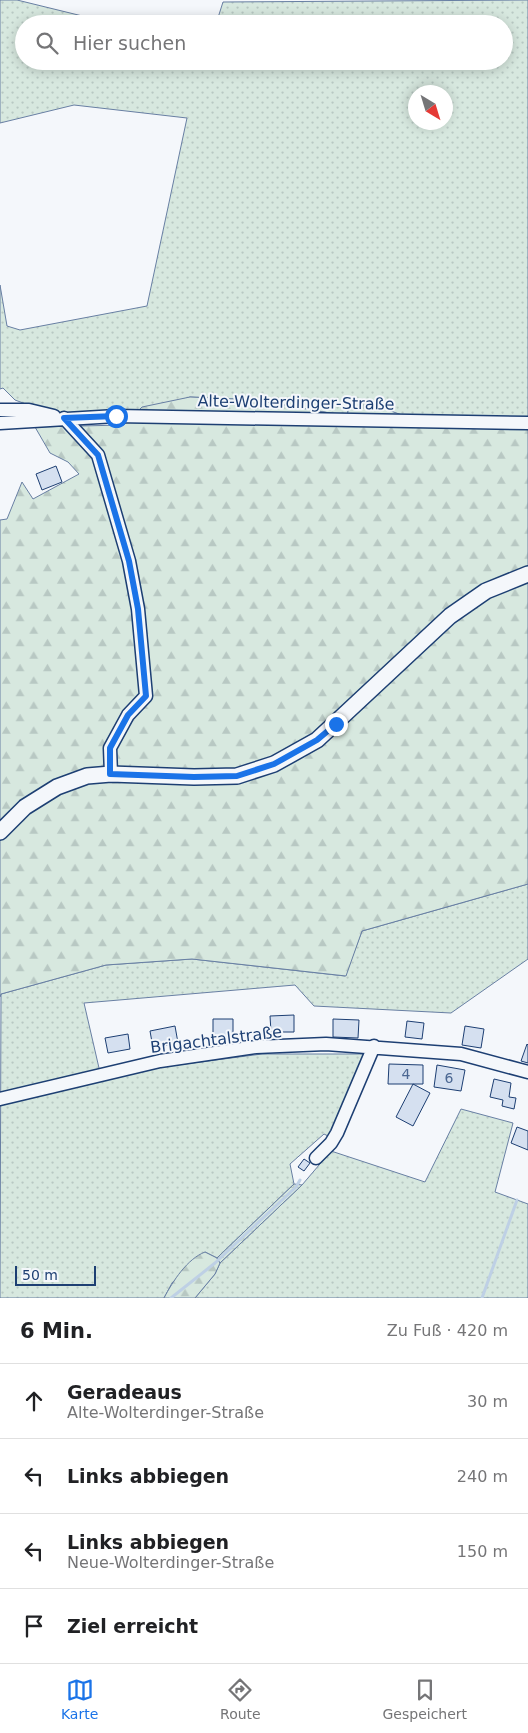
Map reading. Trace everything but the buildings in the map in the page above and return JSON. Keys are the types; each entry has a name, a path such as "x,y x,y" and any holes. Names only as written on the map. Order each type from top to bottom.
{"main road":[{"path":"0,832 25,807 58,787 87,776 110,774 194,777 237,776 274,764 317,740 450,616 486,592 528,574"}],"street":[{"name":"Alte-Wolterdinger-Straße","path":"0,410 29,410 64,418"},
{"name":"Alte-Wolterdinger-Straße","path":"0,422 133,416 528,423"},
{"path":"64,418 98,455 129,561 138,609 146,696 128,715 110,748 110,774"},
{"name":"Brigachtalstraße","path":"0,1099 160,1061 256,1046 326,1044 374,1046 461,1054 528,1072"},
{"path":"316,1158 331,1143 337,1133 374,1046"}],"green space":[{"path":"0,0 17,0 78,15 15,15 15,70 513,70 513,15 219,15 223,2 528,0 528,423 419,421 351,398 347,416 255,400 190,397 133,416 64,418 15,400 3,388 0,389 0,285 7,326 20,330 147,306 187,118 74,105 0,123"},
{"path":"190,397 255,400 347,416 351,397 419,421 528,423 528,884 362,931 346,976 192,959 106,965 1,994 0,997 0,520 7,519 22,482 33,499 79,474 68,462 50,453 35,427 124,425 142,407"},
{"path":"528,884 528,959 451,1013 314,1006 295,985 84,1003 102,1081 154,1068 262,1054 369,1054 334,1139 324,1134 290,1164 294,1184 217,1258 205,1252 172,1283 164,1298 0,1298 1,994 106,965 192,959 345,976 362,931"},
{"path":"461,1109 513,1123 495,1192 528,1204 528,1298 195,1298 215,1274 220,1263 302,1185 331,1151 425,1182"},
{"path":"294,1184 302,1185 220,1263 217,1258"},
{"path":"205,1252 217,1258 220,1263 215,1274 195,1298 164,1298 186,1265"}],"waterway":[{"path":"171,1298 215,1263 296,1187 300,1180"},
{"path":"482,1298 517,1200"}],"route":[{"path":"116,416 64,418 98,455 129,561 138,609 146,696 128,715 110,748 110,774 194,777 237,776 274,764 317,740 336,724"}]}
